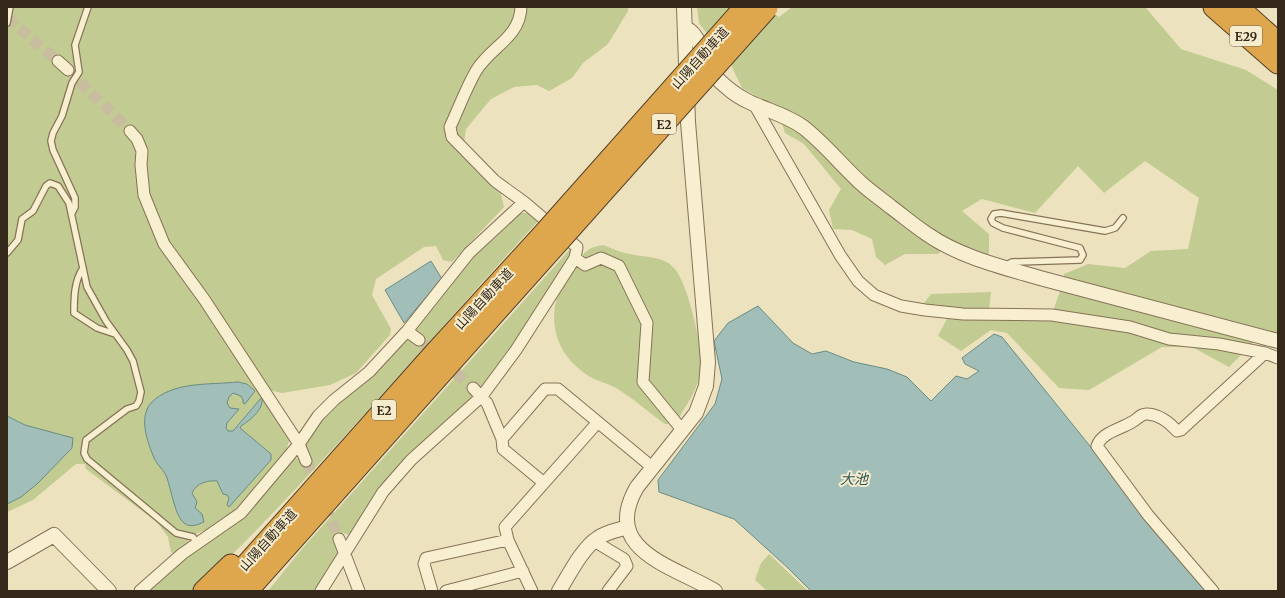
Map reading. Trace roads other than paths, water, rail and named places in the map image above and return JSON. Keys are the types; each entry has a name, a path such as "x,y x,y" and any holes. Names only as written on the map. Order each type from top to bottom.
{"highway":[{"name":"山陽自動車道","path":"246,591 338,490 745,7"},
{"name":"山陽自動車道","path":"224,591 426,348 554,235 767,7"},
{"name":"E29","path":"1214,7 1278,63"},
{"name":"E29","path":"1244,12 1278,43"},
{"path":"204,591 266,531 426,348"},
{"path":"258,591 338,490"}],"street":[{"path":"321,591 383,492 411,460 482,396 516,350 575,258 577,248 524,202 495,181 452,137 450,132 450,127 477,70 513,32 519,23 521,7"},
{"path":"684,7 688,122 708,362 706,386 696,413 683,431 652,467 630,499 627,513 630,536 639,548 715,591"},
{"path":"685,28 691,30 695,36 704,60 719,81 735,94 754,104 784,116 802,126 863,185 928,235 956,250 1003,268 1098,295 1278,341"},
{"path":"58,61 68,70"},
{"path":"754,104 840,255 858,282 874,295 901,306 925,310 963,314 1052,315 1130,328 1169,339 1219,344 1265,353 1278,358"},
{"path":"130,132 137,139 142,151 141,165 144,194 164,244 204,299 298,444 306,461"},
{"path":"140,591 197,543 241,513 298,444 318,416 334,400 369,372 407,331 469,253 524,202"},
{"path":"575,258 585,265 601,258 618,266 647,323 642,382 683,431"},
{"path":"407,331 426,348"},
{"path":"1213,591 1148,515 1097,446 1098,442 1117,428 1133,422 1141,415 1147,414 1161,418 1168,421 1177,430 1181,430 1265,353"},
{"path":"473,388 487,402 502,439 503,449 544,483"},
{"path":"502,439 545,389 558,389 652,467"},
{"path":"532,591 508,540 505,527 598,422"},
{"path":"559,591 571,571 594,541 599,537 628,527"},
{"path":"7,562 54,535 109,591"},
{"path":"339,539 346,552 359,591"},
{"path":"432,591 424,564 426,558 508,540"},
{"path":"594,541 624,559 627,566 608,591"},
{"path":"446,591 523,571"}],"lane":[{"path":"7,23 10,7"},
{"path":"72,214 75,207 75,198 53,150 51,141 62,116 70,87 79,72 75,45 88,7"},
{"path":"7,253 18,240 22,219 33,211 46,186 50,183 58,186 69,203 87,287 106,321 133,361 141,392 136,406 127,409 86,440 84,453 87,459 176,533 193,537 197,543"},
{"path":"1003,268 1012,262 1080,260 1083,255 1080,248 1003,228 993,223 991,219 994,214 1001,213 1105,231 1115,228 1122,218"},
{"path":"83,268 77,280 74,297 74,313 97,328 115,334"}],"water":[{"path":"431,261 442,279 404,323 385,290"},
{"name":"大池","path":"758,306 793,343 812,354 826,351 854,362 887,369 907,377 931,401 956,376 967,379 979,371 965,364 962,358 994,334 1002,337 1207,591 811,591 734,519 659,492 658,480 715,404 722,379 714,341 728,323"},
{"path":"238,382 247,384 255,391 245,404 243,403 241,396 233,393 229,397 227,403 230,408 239,409 227,423 226,428 228,431 233,431 262,397 259,410 240,428 271,454 271,460 229,507 227,505 229,498 227,495 223,494 217,481 206,482 196,487 192,493 197,502 195,508 202,514 204,522 191,526 186,525 178,515 166,475 155,461 149,445 145,430 145,416 147,409 151,403 160,396 180,387"},
{"path":"7,416 25,425 73,438 72,448 37,484 21,497 7,504"}],"tunnel":[{"path":"7,18 58,61"},
{"path":"68,70 130,131"},
{"path":"419,340 473,388"},
{"path":"306,461 339,539"}]}
